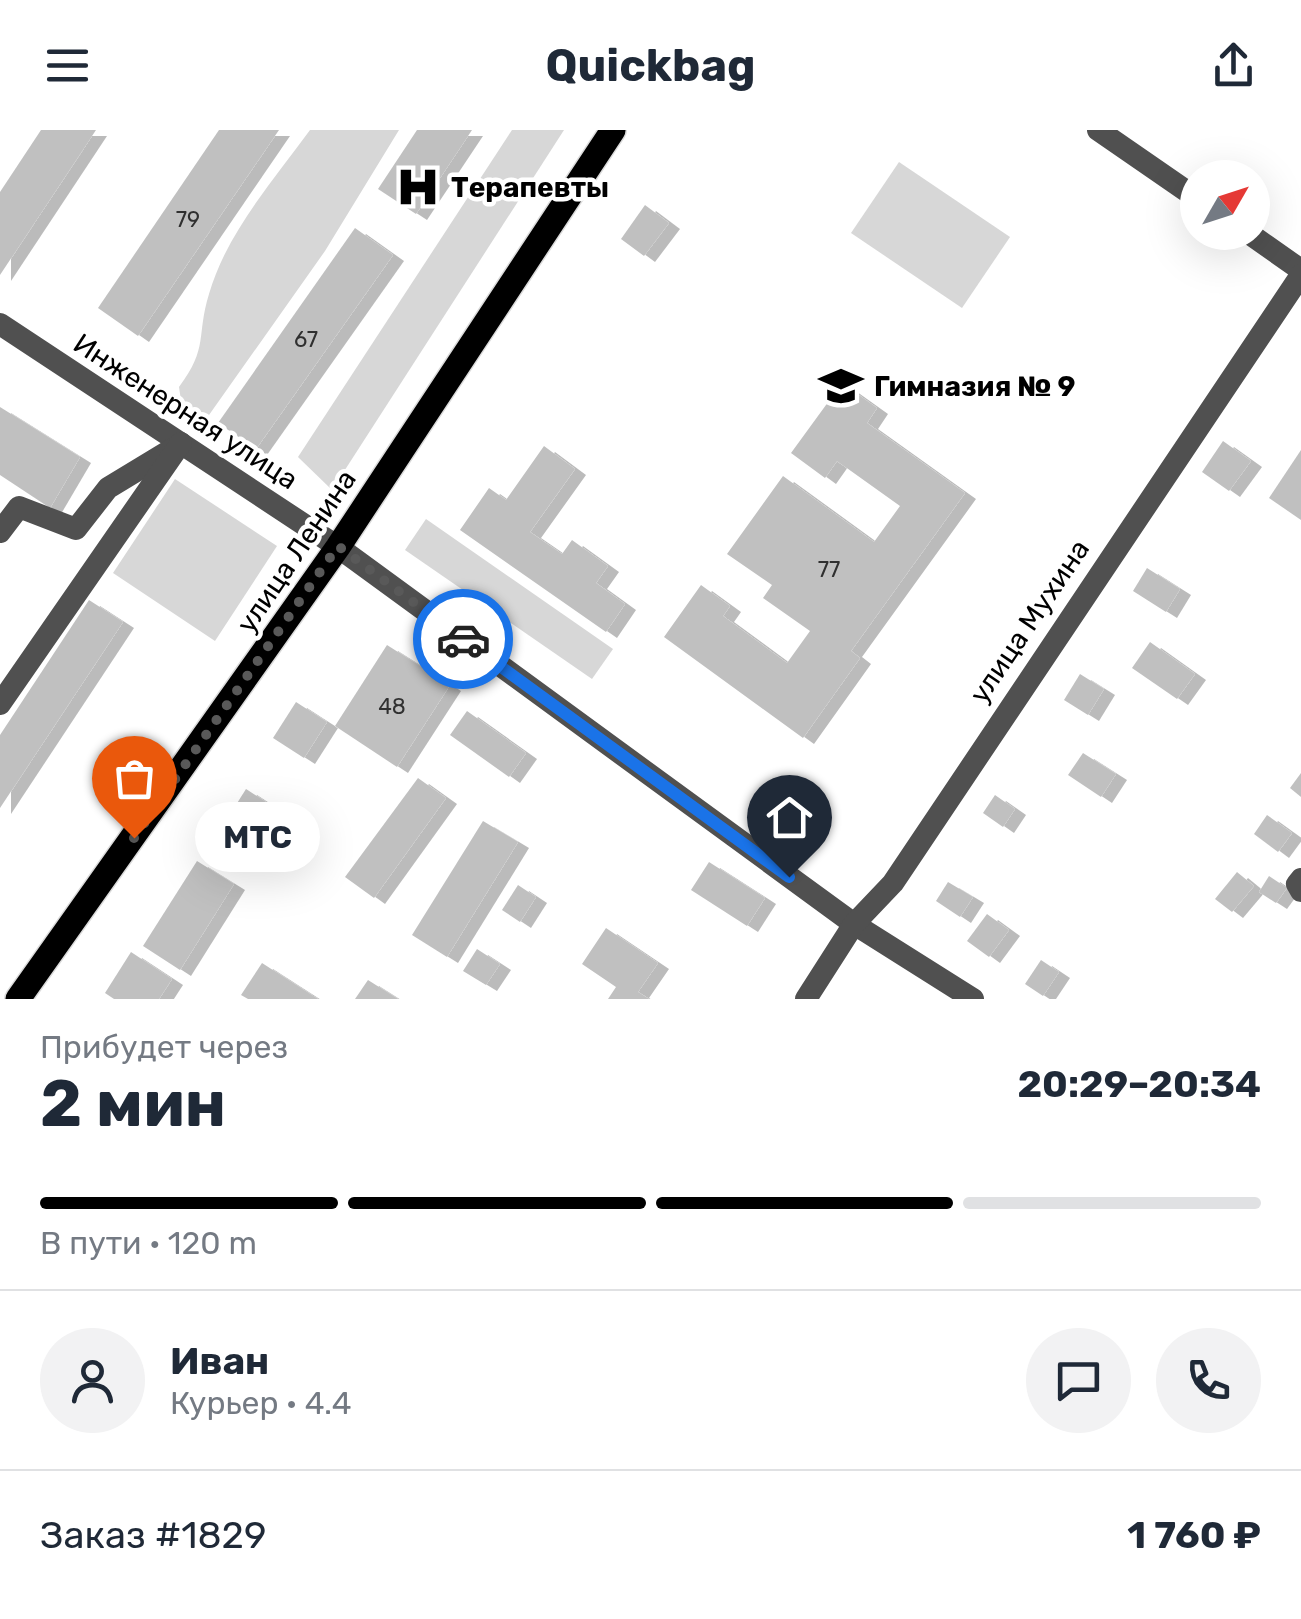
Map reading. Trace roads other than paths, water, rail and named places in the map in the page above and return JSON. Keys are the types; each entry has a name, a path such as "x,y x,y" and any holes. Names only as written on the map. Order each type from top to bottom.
{"main road":[{"name":"улица Ленина","path":"18,999 338,546 613,130"}],"street":[{"path":"1098,130 1180,187"},
{"path":"1270,249 1301,272"},
{"name":"улица Мухина","path":"806,999 854,924 893,883 1301,272"},
{"name":"Инженерная улица","path":"0,324 338,546 854,924 973,999"},
{"path":"0,532 19,507 76,528 108,488 181,443"},
{"path":"0,704 181,443"},
{"path":"1301,879 1301,891"}],"place":[{"name":"Терапевты","path":"418,187"},
{"name":"Гимназия № 9","path":"841,386"},
{"name":"МТС","path":"134,838"}]}
